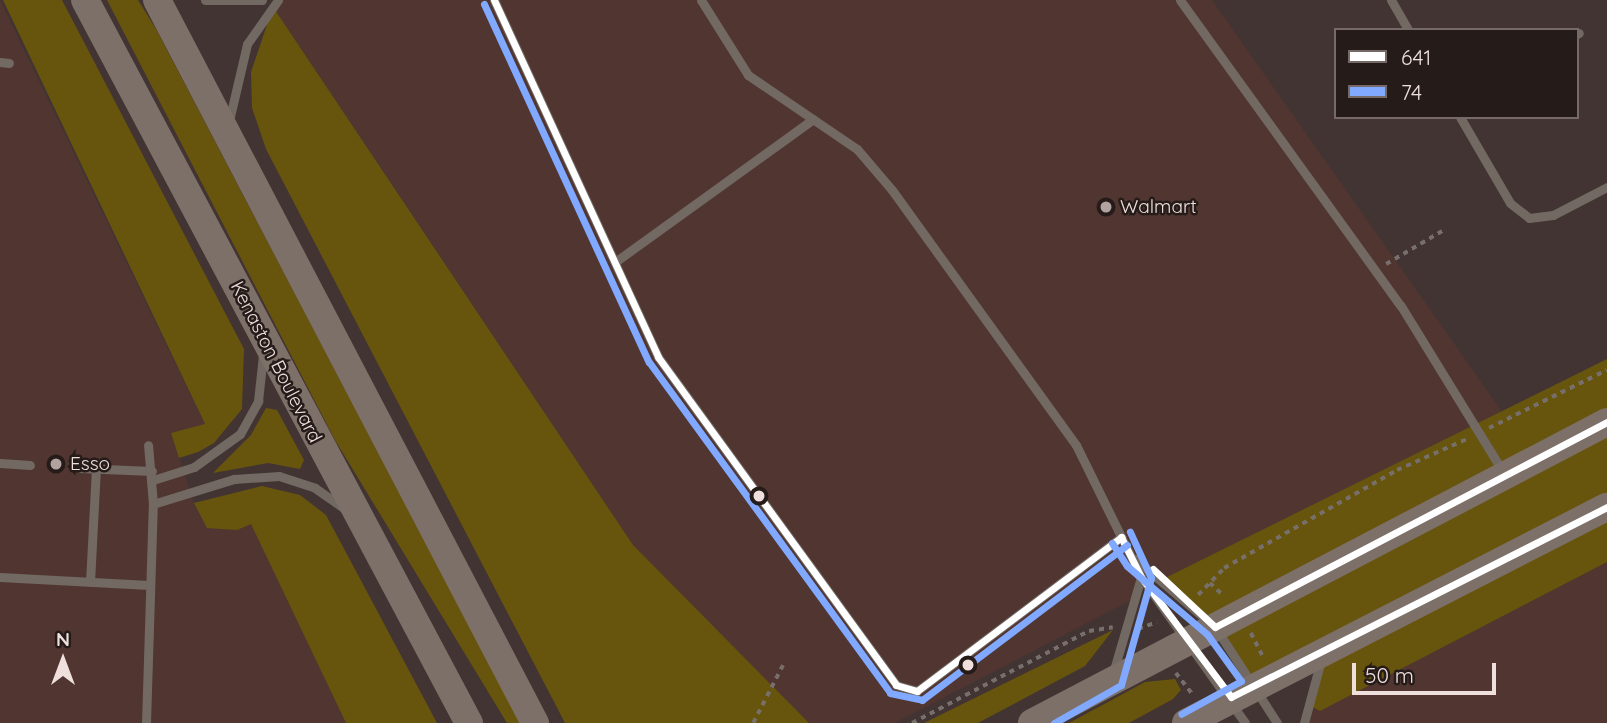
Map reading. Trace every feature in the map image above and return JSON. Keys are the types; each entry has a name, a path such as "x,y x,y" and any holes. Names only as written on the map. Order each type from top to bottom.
{"main road":[{"name":"Kenaston Boulevard","path":"85,0 357,519 469,723"},
{"path":"158,0 534,723"},
{"path":"1032,723 1607,422"},
{"path":"1195,717 1607,507"}],"lane":[{"path":"205,0 262,0"},
{"path":"227,133 241,59 278,0"},
{"path":"494,0 658,357 687,402 896,685 917,691 1121,537"},
{"path":"701,0 748,75 857,149 892,190 1076,445 1121,537 1135,559 1141,578 1189,641 1254,687"},
{"path":"1180,0 1376,272 1504,474"},
{"path":"1391,0 1407,28"},
{"path":"615,262 813,119"},
{"path":"1461,119 1510,203 1529,218 1553,215 1607,187"},
{"path":"80,468 152,476 209,459 248,424 262,384 262,336"},
{"path":"146,723 153,504 148,445"},
{"path":"0,463 30,465"},
{"path":"90,582 96,469"},
{"path":"153,504 234,480 279,476 315,488 357,519"},
{"path":"1135,559 1215,627 1278,723"},
{"path":"0,577 149,584"},
{"path":"1111,681 1141,578"},
{"path":"1304,723 1323,653"},
{"path":"1245,723 1254,687"}],"path":[{"path":"1376,272 1444,230"},
{"path":"1254,687 1241,613 1210,583 1223,568 1397,470 1607,370"},
{"path":"912,723 1089,631 1126,628 1144,629 1162,654 1195,717"},
{"path":"753,723 783,665"}],"shaded area":[{"path":"0,0 205,425 171,433 194,503 207,528 251,523 346,723 0,723"},
{"path":"3,0 62,0 244,349 242,409 214,443 198,452 179,458 171,433 205,424"},
{"path":"107,0 138,0 156,29 520,723 507,723 335,440"},
{"path":"279,0 1212,0 1503,413 1163,579 1136,559 1141,577 1135,598 895,723 809,723 633,545 273,7"},
{"path":"273,7 633,545 809,723 565,723 266,149 252,108 251,72"},
{"path":"1607,359 1607,562 1320,711 1309,705 1323,654 1257,685 1215,627 1163,579"},
{"path":"266,408 277,410 304,460 300,469 268,463 213,473 251,435"},
{"path":"262,486 300,495 326,515 437,723 346,723 251,524 237,530 207,528 194,503"},
{"path":"1607,562 1607,723 1304,723 1309,705 1320,711"},
{"path":"1113,630 1085,666 978,723 924,723"},
{"path":"1175,679 1181,690 1173,699 1129,723 1069,723 1145,682"}],"transit line":[{"name":"641","path":"494,0 658,357 896,685 917,691 1121,537"},
{"name":"74","path":"484,4 649,362 890,693 922,700 1127,545"},
{"name":"641","path":"1153,569 1215,627 1607,422"},
{"name":"641","path":"1121,537 1141,577 1231,697 1607,507"},
{"name":"74","path":"1054,723 1121,685 1151,578 1130,532"},
{"name":"74","path":"1112,543 1127,566 1207,634 1241,681 1181,714"}],"place":[{"name":"Walmart","path":"1106,207"},
{"name":"Esso","path":"56,464"}]}
